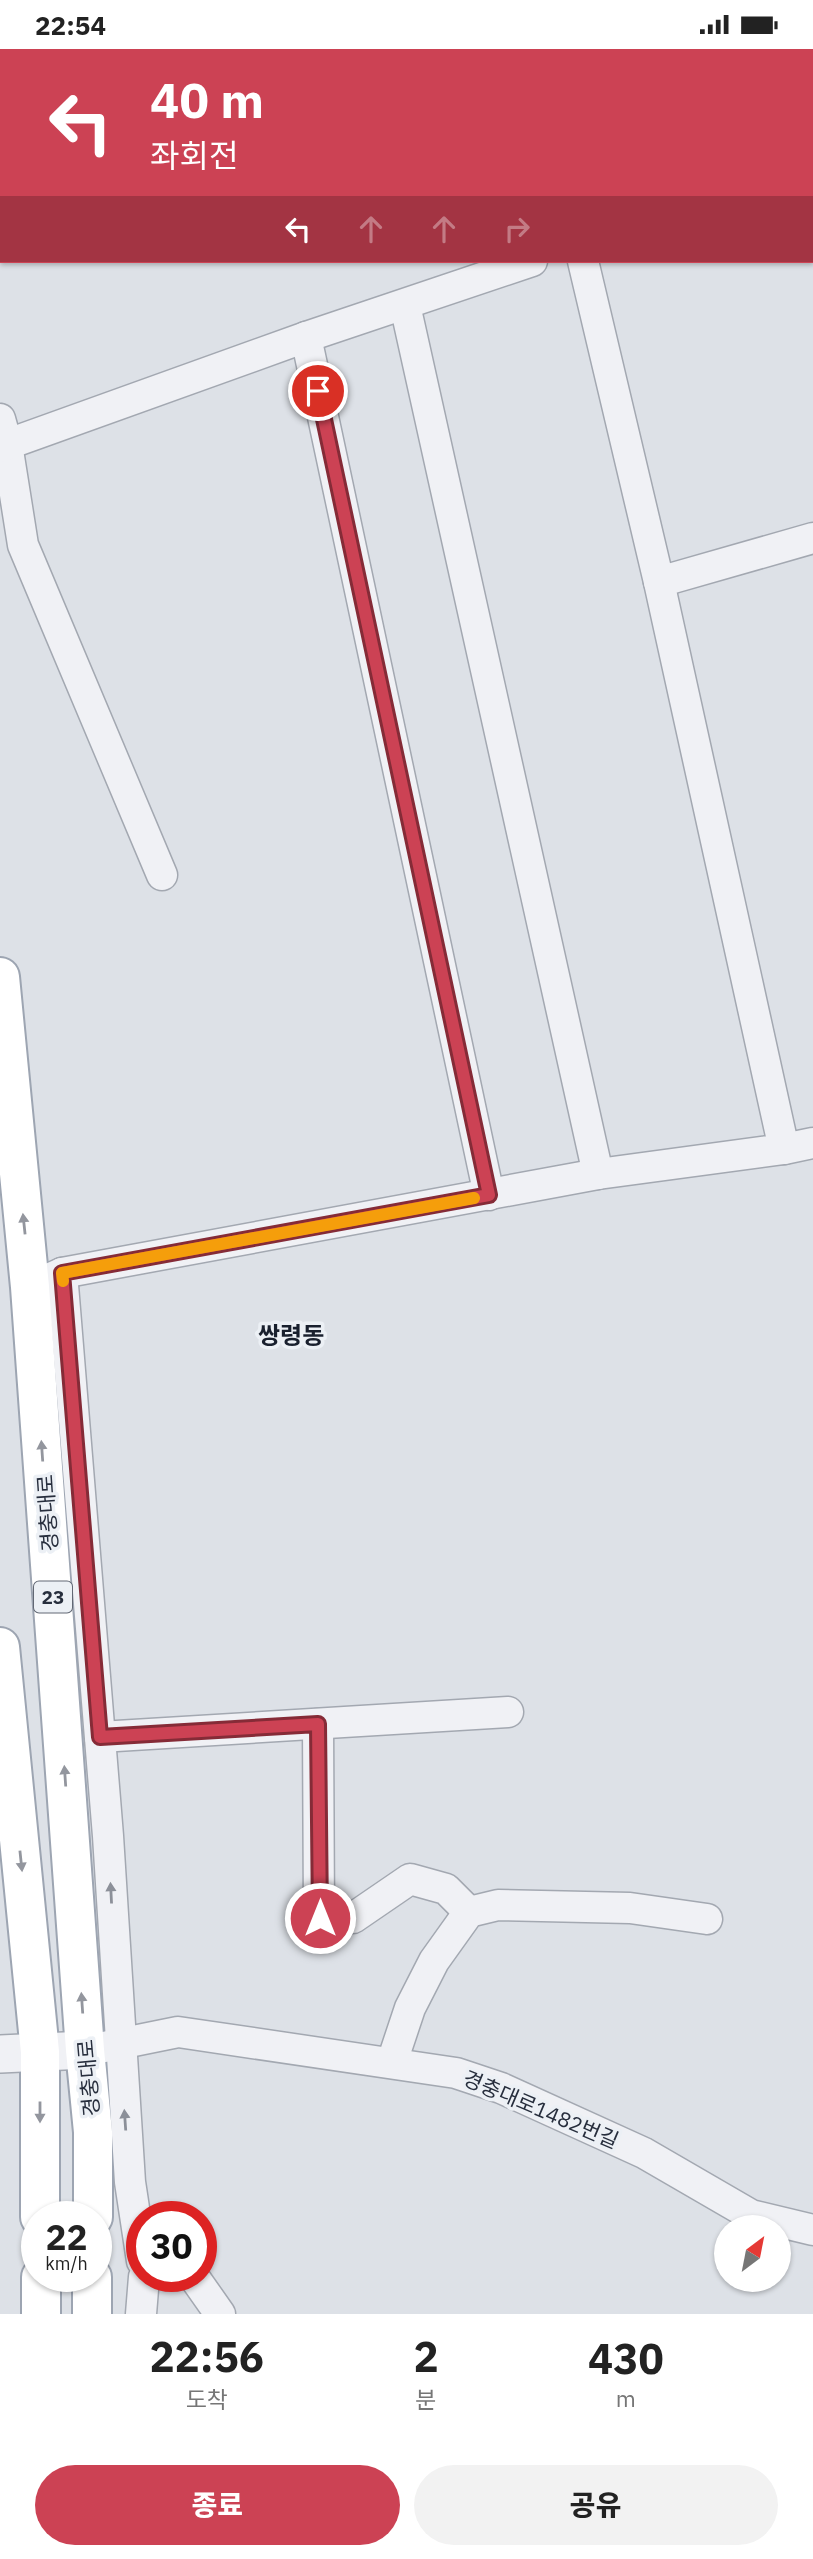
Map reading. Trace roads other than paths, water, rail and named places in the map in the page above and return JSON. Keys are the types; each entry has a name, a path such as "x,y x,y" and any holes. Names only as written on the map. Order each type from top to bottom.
{"main road":[{"name":"경충대로","path":"0,977 46,1280 102,2048 93,2132 93,2201"},
{"path":"0,1647 40,2052 40,2201"},
{"path":"92,2292 92,2314"}],"street":[{"path":"162,875 23,545 2,437 526,263"},
{"path":"583,263 659,582 784,1149"},
{"path":"405,305 598,1174"},
{"path":"306,337 489,1195"},
{"path":"659,582 813,538"},
{"path":"133,2201 102,2048 100,1737 46,1280 598,1174 813,1143"},
{"path":"100,1737 508,1712"},
{"path":"318,1724 320,1918 353,1918 410,1879 446,1889 469,1912"},
{"path":"392,2062 410,2008 434,1961 469,1912 498,1905 630,1908 707,1919"},
{"name":"경충대로1482번길","path":"102,2048 178,2032 456,2073 501,2088 644,2153 751,2215 813,2230"},
{"path":"0,2054 102,2048"},
{"path":"93,2132 143,2201"},
{"path":"26,2314 40,2292"},
{"path":"141,2314 143,2292"},
{"path":"205,2292 220,2314"}],"district":[{"name":"쌍령동","path":"291,1335"}]}
